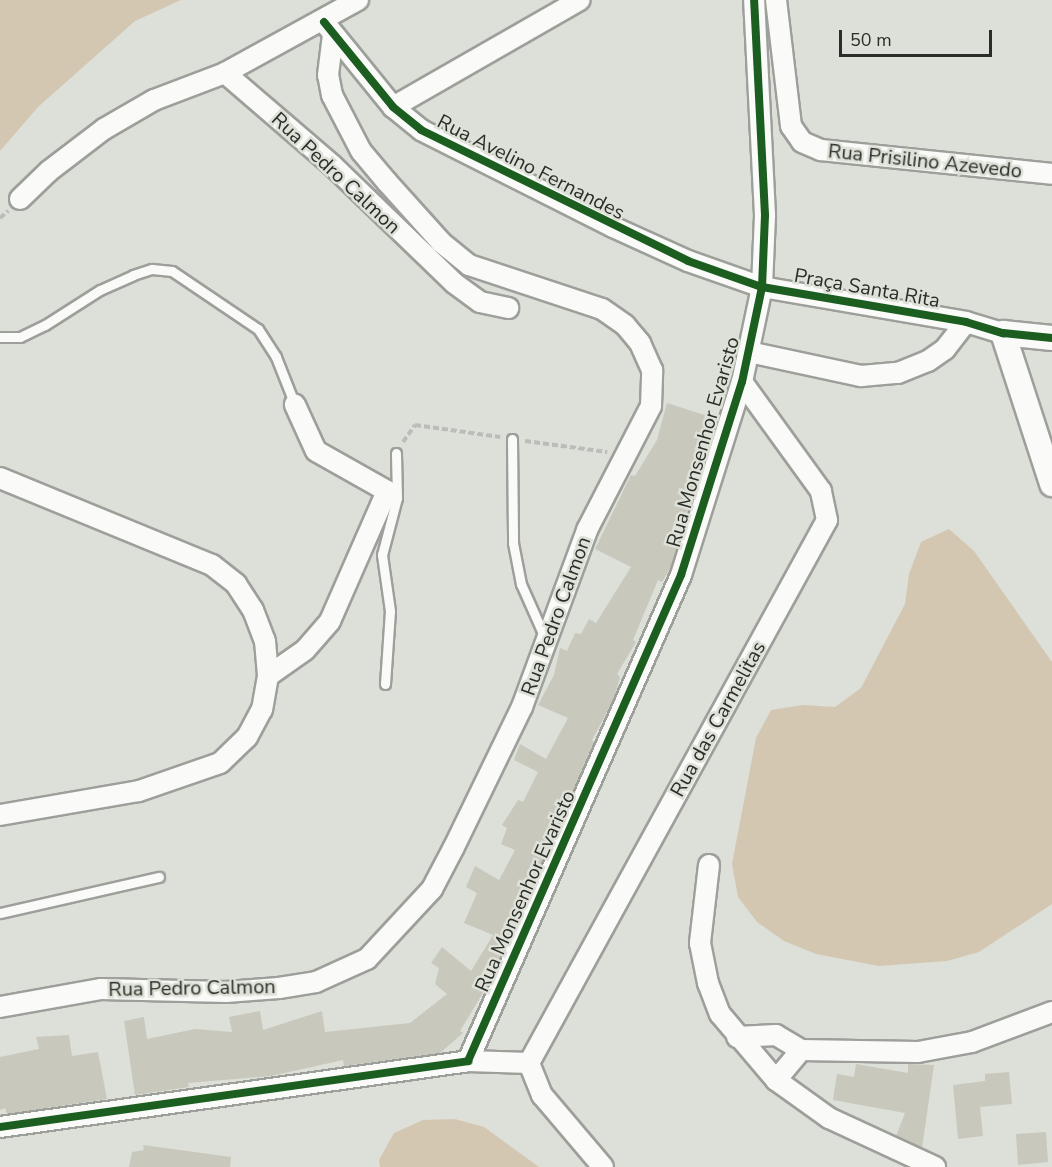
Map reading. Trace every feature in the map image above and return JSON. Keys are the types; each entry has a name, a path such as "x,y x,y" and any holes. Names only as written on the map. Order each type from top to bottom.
{"street":[{"path":"20,199 49,171 104,129 154,100 225,73 328,28 358,0"},
{"name":"Rua Avelino Fernandes","path":"393,106 580,0"},
{"name":"Rua Monsenhor Evaristo","path":"468,1061 681,575 742,382 762,287 765,215 754,0"},
{"name":"Rua Prisilino Azevedo","path":"776,0 791,126 802,142 821,150 1052,174"},
{"name":"Rua Avelino Fernandes","path":"328,28 393,106 421,130 613,227 688,261 762,287"},
{"name":"Rua Pedro Calmon","path":"0,1006 90,989 226,992 279,988 316,982 367,959 432,889 492,772 547,643 587,530 651,406 652,370 640,343 625,325 602,309 481,271 441,242 361,151 343,120 328,75 328,28"},
{"name":"Rua Pedro Calmon","path":"225,73 332,165 453,283 480,302 508,308"},
{"name":"Praça Santa Rita","path":"762,287 966,322 1004,333"},
{"name":"Praça Santa Rita","path":"748,352 861,376 898,373 928,361 945,349 966,322"},
{"path":"1052,338 1004,333 1052,484"},
{"name":"Rua das Carmelitas","path":"529,1063 827,520 821,491 742,382"},
{"path":"268,676 305,650 330,621 387,491 316,451 295,405"},
{"path":"0,478 212,565 236,584 254,610 265,641 268,676 262,709 252,727 220,763 139,791 0,815"},
{"path":"709,865 700,943 712,993 720,1014 737,1037 776,1080 829,1118 935,1167"},
{"path":"737,1037 776,1035 801,1050 918,1052 972,1042 1052,1012"},
{"path":"776,1080 801,1050"},
{"path":"0,1127 468,1061 529,1063 542,1095 603,1167"}],"lane":[{"path":"0,337 20,337 45,325 100,290 133,275 152,269 172,271 258,329 276,357 295,405"},
{"path":"512,439 513,543 521,584 547,643"},
{"path":"386,684 390,611 382,555 397,498 396,453"},
{"path":"0,913 159,877"}],"shaded area":[{"path":"0,0 181,0 135,21 38,107 0,151"},
{"path":"949,529 974,551 1052,662 1052,904 979,952 947,961 879,966 816,954 784,941 757,922 738,897 732,864 756,738 771,710 803,705 835,707 861,688 905,604 909,574 921,542"},
{"path":"455,1119 484,1127 539,1167 380,1167 379,1160 394,1133 423,1120"}],"building":[{"path":"667,403 717,419 692,477 697,479 672,565 662,582 658,580 633,640 636,642 617,674 620,677 614,699 592,740 594,742 489,983 460,1031 463,1033 440,1053 344,1066 343,1060 271,1076 188,1083 189,1087 135,1095 124,1021 144,1017 147,1039 195,1029 232,1032 229,1017 260,1011 263,1030 322,1011 325,1032 410,1023 447,994 435,984 439,968 431,963 442,947 471,971 493,935 464,923 477,893 466,887 475,866 499,880 515,850 501,844 507,828 502,825 518,800 523,802 538,772 514,760 520,744 546,759 568,718 538,705 554,675 560,648 567,651 575,633 581,634 589,619 596,623 631,567 595,549 631,475 635,476 657,440"},
{"path":"69,1035 72,1056 98,1052 107,1099 7,1114 5,1108 0,1110 0,1057 39,1049 36,1037"},
{"path":"856,1064 908,1073 908,1064 934,1065 922,1148 896,1136 905,1113 833,1100 837,1074 854,1077"},
{"path":"1009,1072 1012,1104 980,1107 983,1136 958,1139 953,1085 985,1081 985,1074"},
{"path":"1046,1132 1048,1162 1018,1165 1016,1134"},
{"path":"143,1145 231,1157 230,1167 129,1167 132,1152 144,1150"}],"cycle path":[{"path":"0,1127 468,1061 681,575 742,382 762,287 765,215 754,0"},
{"path":"324,22 393,107 421,130 688,261 762,287 966,322 1003,333 1052,338"}]}
